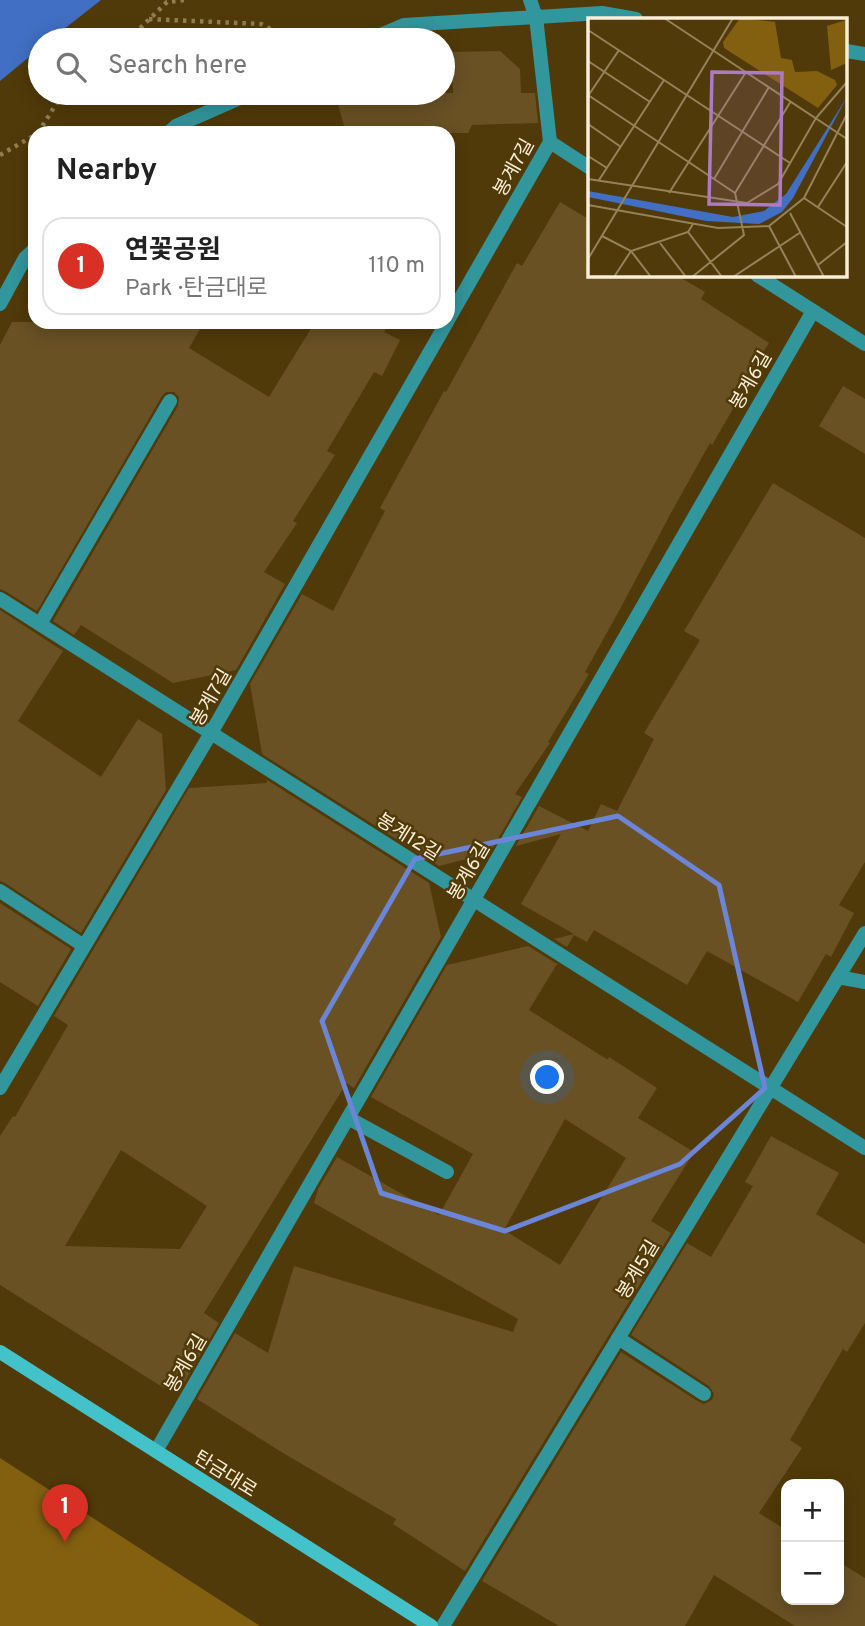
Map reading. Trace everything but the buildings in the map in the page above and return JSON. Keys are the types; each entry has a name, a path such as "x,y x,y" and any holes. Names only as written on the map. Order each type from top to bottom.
{"main road":[{"name":"탄금대로","path":"0,1352 430,1626"}],"street":[{"name":"봉계7길","path":"455,307 550,142 536,18 530,0"},
{"path":"397,28 404,25 602,13 630,18"},
{"path":"176,126 224,105"},
{"path":"550,142 588,168"},
{"path":"0,304 28,255"},
{"path":"759,276 865,344"},
{"name":"봉계6길","path":"156,1451 813,311"},
{"name":"봉계7길","path":"0,1088 211,733 442,329"},
{"path":"40,624 170,401"},
{"name":"봉계12길","path":"0,599 865,1148"},
{"path":"0,891 84,946"},
{"name":"봉계5길","path":"443,1626 865,933"},
{"path":"838,977 865,982"},
{"path":"348,1118 447,1172"},
{"path":"618,1338 704,1394"}],"path":[{"path":"140,28 167,2 185,0"},
{"path":"149,19 261,24 269,28"},
{"path":"41,126 55,105"},
{"path":"0,155 28,139"}],"highlighted area":[{"path":"618,816 719,885 765,1088 680,1164 505,1231 381,1193 322,1021 415,859"}],"shaded area":[{"path":"0,1458 260,1626 0,1626"}],"water":[{"path":"0,0 101,0 65,28 28,28 28,58 0,81"}],"place":[{"name":"연꽃공원","path":"65,1542"}]}
